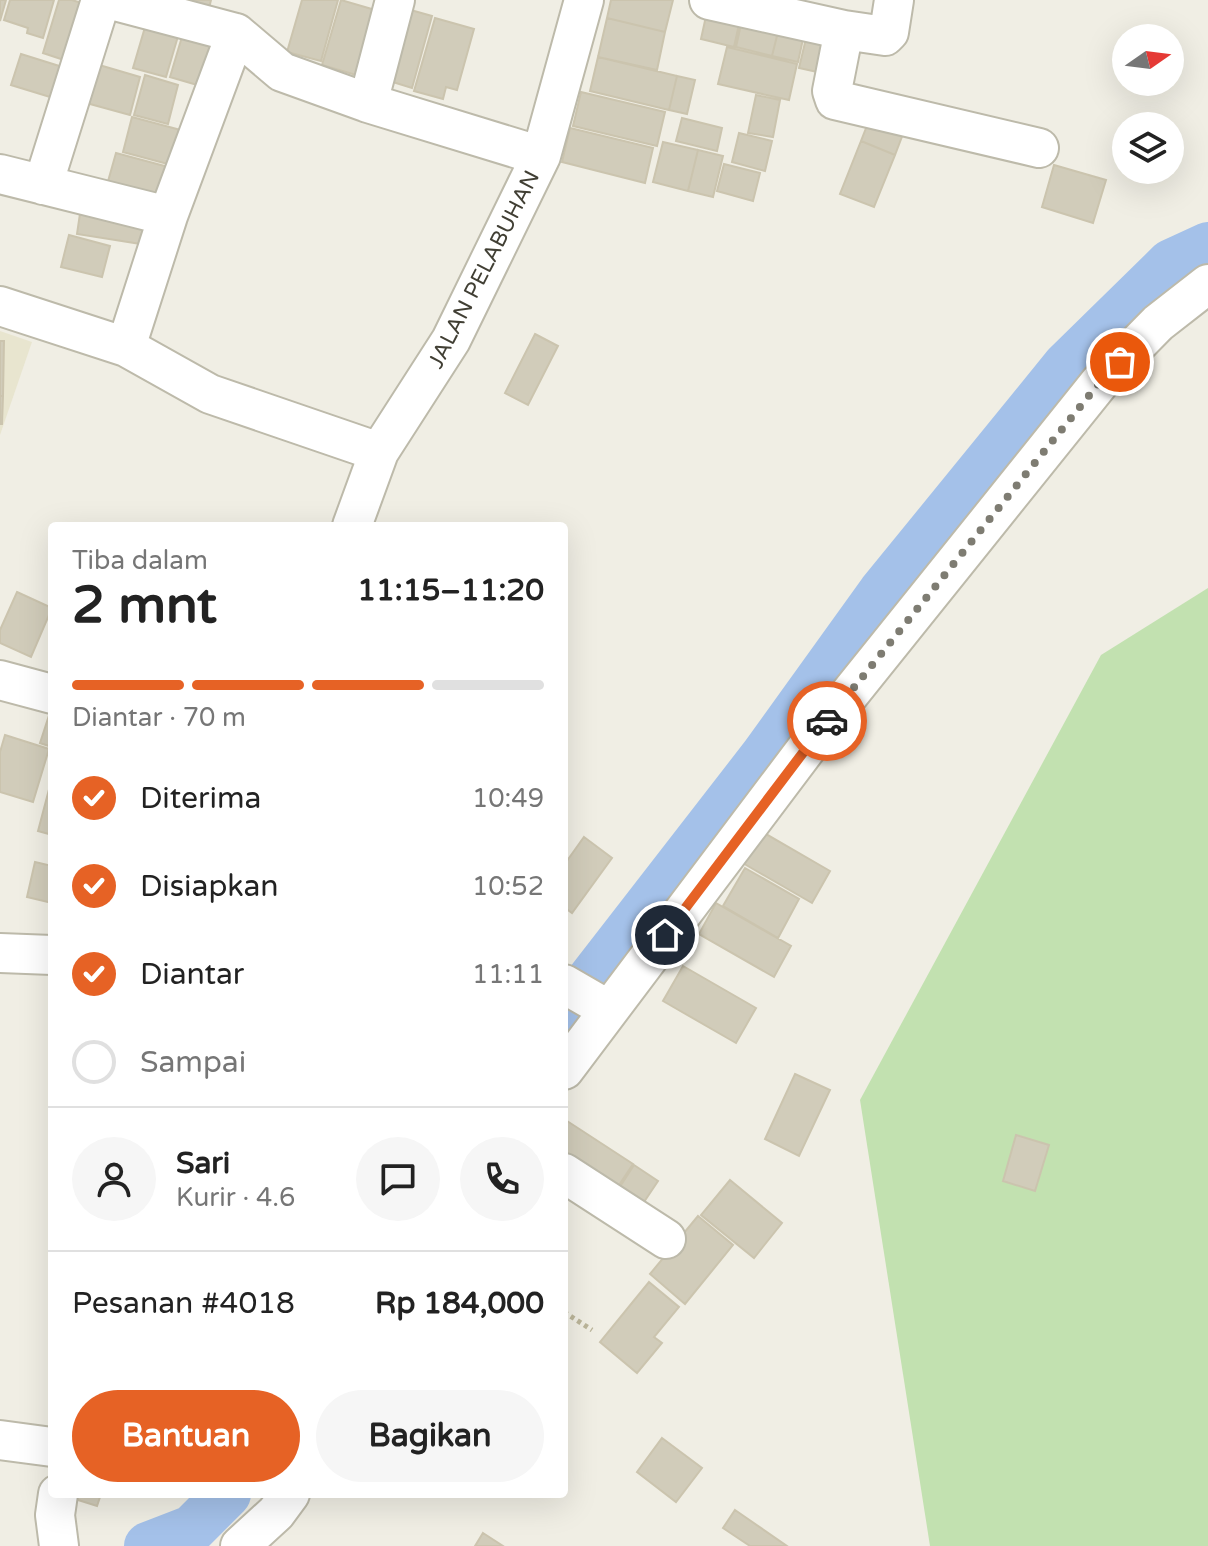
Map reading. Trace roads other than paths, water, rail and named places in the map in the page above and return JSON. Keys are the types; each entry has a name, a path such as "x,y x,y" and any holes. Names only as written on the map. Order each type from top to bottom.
{"street":[{"path":"43,185 101,0"},
{"path":"111,0 236,33 282,72 368,103 541,156"},
{"path":"368,103 395,0"},
{"name":"JALAN PELABUHAN","path":"353,522 379,452 451,340 541,156 584,0"},
{"path":"709,0 885,36 889,32 894,0"},
{"path":"844,30 832,91 835,100 1039,148"},
{"path":"126,347 168,216 236,33"},
{"path":"0,174 168,216"},
{"path":"568,1057 587,997 815,737 1100,382 1158,323 1208,284"},
{"path":"0,306 126,347 210,394 379,452"},
{"path":"0,680 48,693"},
{"path":"0,953 48,955"},
{"path":"568,1176 666,1239"},
{"path":"0,1440 48,1446"},
{"path":"240,1546 276,1513 287,1498"}],"waterway":[{"path":"568,1009 764,756 882,592 1066,366 1171,263 1208,246"},
{"path":"148,1546 192,1529 223,1498"}]}
